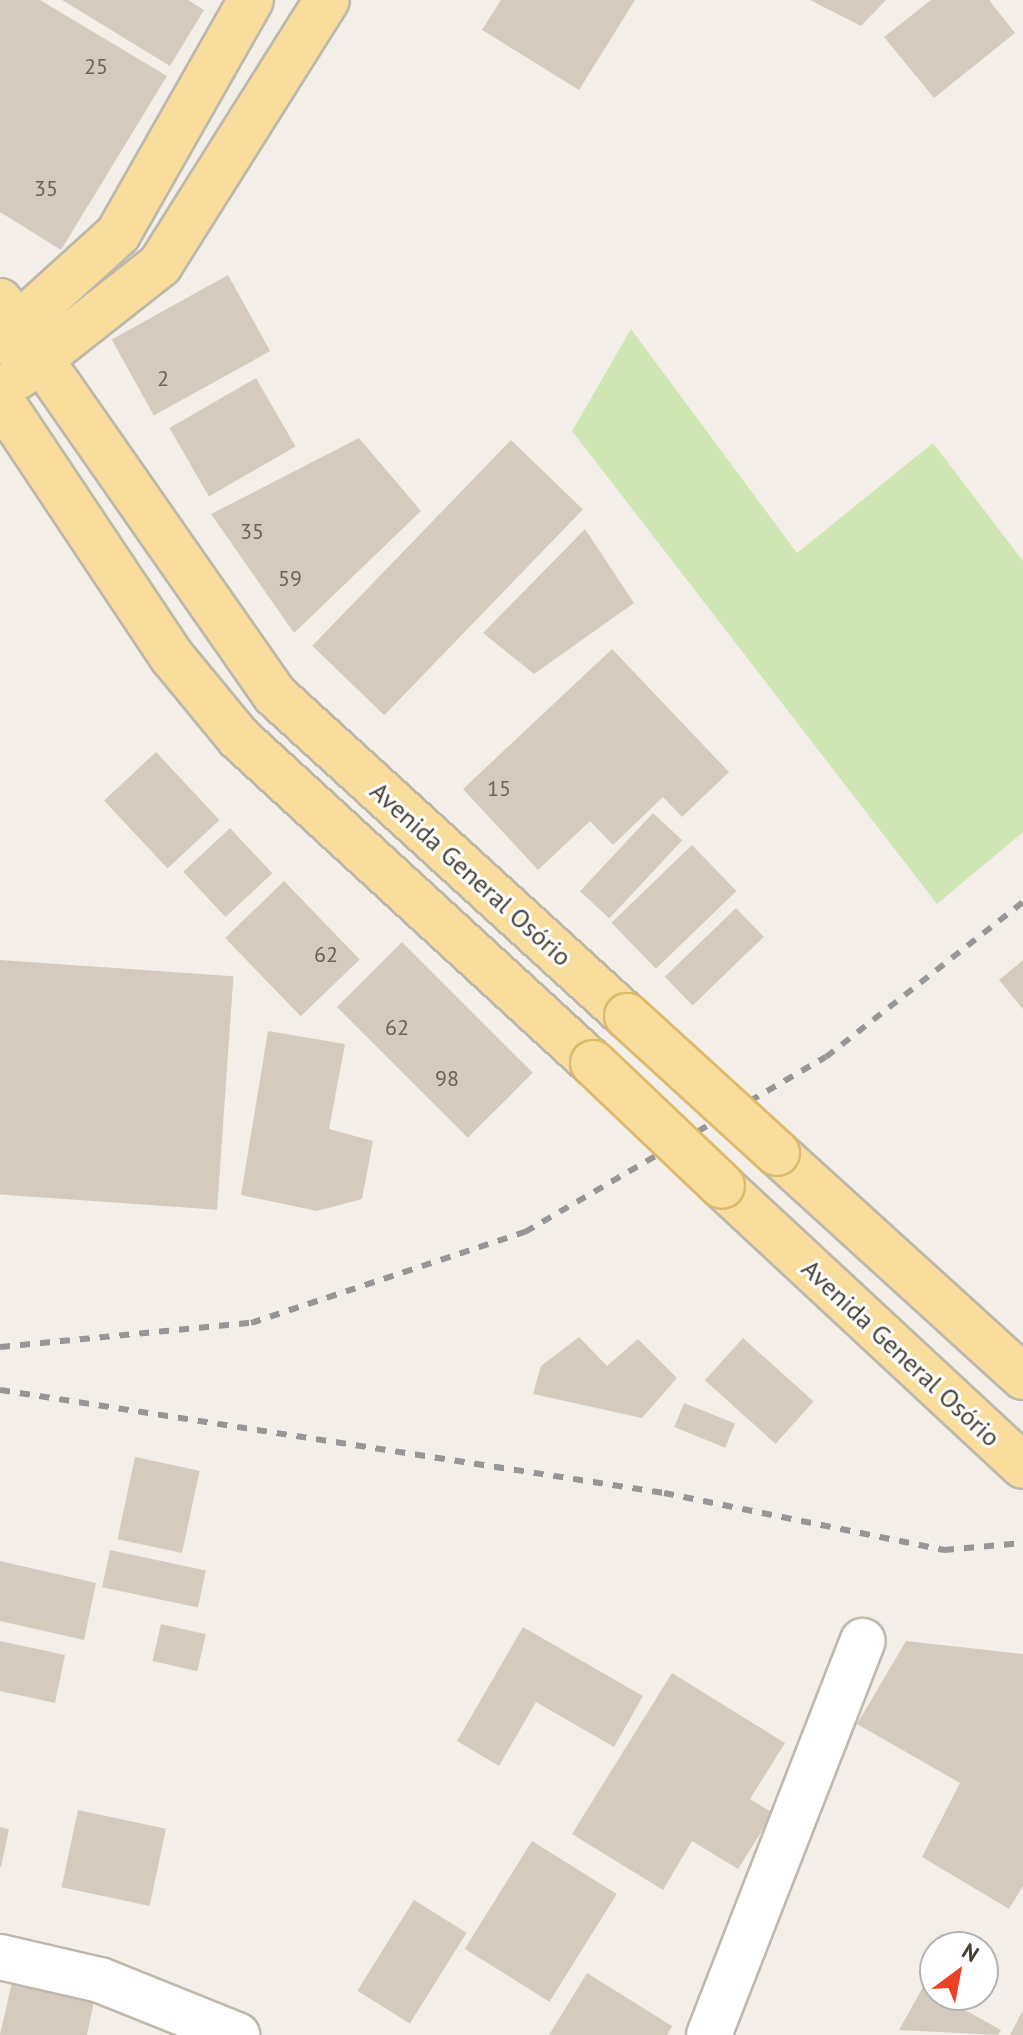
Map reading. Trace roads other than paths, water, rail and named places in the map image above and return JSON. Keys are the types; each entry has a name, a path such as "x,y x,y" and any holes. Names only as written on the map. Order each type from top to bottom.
{"main road":[{"path":"0,390 16,332 118,234 251,0"},
{"path":"16,332 160,265 327,0"},
{"path":"118,234 160,265"},
{"name":"Avenida General Osório","path":"16,332 275,695 1023,1377"},
{"name":"Avenida General Osório","path":"0,399 173,658 239,738 593,1063 1023,1466"},
{"path":"399,886 439,845"}],"street":[{"path":"709,2035 863,1641"},
{"path":"0,1957 100,1980 237,2035"}],"railway":[{"path":"0,1347 251,1323 525,1232 826,1057 1023,902"},
{"path":"0,1390 664,1493 944,1550 1023,1543"}]}
